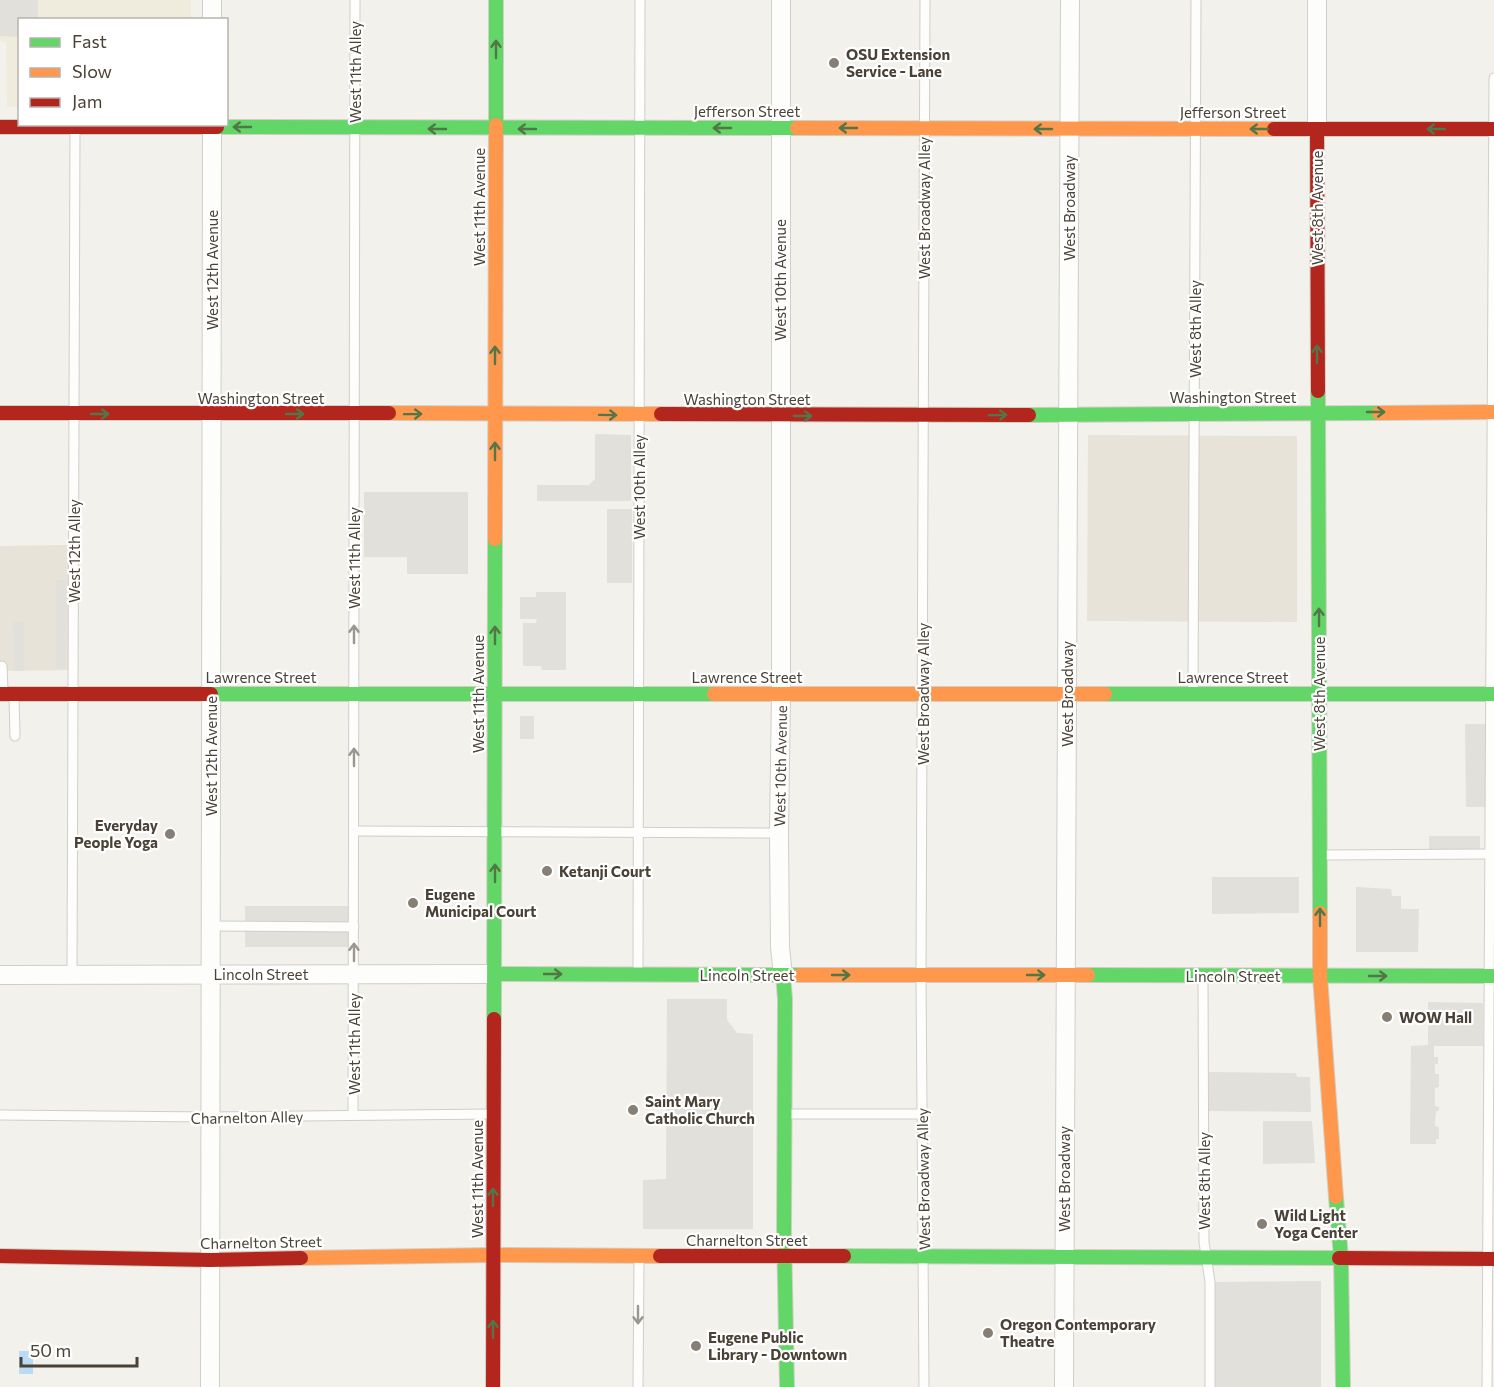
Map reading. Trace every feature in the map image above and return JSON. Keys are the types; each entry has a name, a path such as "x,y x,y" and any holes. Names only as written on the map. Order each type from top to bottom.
{"street":[{"path":"212,0 212,18"},
{"name":"West 11th Avenue","path":"493,1387 496,0"},
{"name":"West 10th Avenue","path":"781,0 779,833 780,947 785,999 784,1233 787,1387"},
{"name":"West Broadway","path":"1064,1387 1070,0"},
{"name":"West 8th Avenue","path":"1317,0 1320,976 1341,1258 1343,1387"},
{"name":"West 12th Avenue","path":"210,1387 212,126"},
{"name":"Jefferson Street","path":"0,127 1494,129"},
{"name":"Washington Street","path":"0,413 924,416 1493,412"},
{"name":"Lawrence Street","path":"6,694 1492,694"},
{"name":"Lincoln Street","path":"0,975 1492,976"},
{"name":"Charnelton Street","path":"0,1256 210,1260 494,1255 1491,1259"}],"lane":[{"name":"West 11th Alley","path":"353,1115 355,0"},
{"name":"West 10th Alley","path":"638,974 640,0"},
{"name":"West Broadway Alley","path":"924,1387 921,975 925,0"},
{"name":"West 8th Alley","path":"1193,694 1196,0"},
{"path":"1487,1387 1491,1259 1492,976 1489,854 1492,694 1494,78"},
{"name":"West 12th Alley","path":"72,975 75,127"},
{"path":"2,666 15,736"},
{"path":"354,831 779,833"},
{"path":"1319,855 1489,854"},
{"path":"210,926 354,927"},
{"name":"West 8th Alley","path":"1203,975 1204,1242 1210,1282 1210,1387"},
{"name":"Charnelton Alley","path":"0,1115 210,1118 494,1114"},
{"path":"784,1114 922,1114"},
{"path":"638,1387 639,1256"}],"shaded area":[{"path":"0,0 191,0 191,18 18,18 18,107 7,107 6,42 0,41"},
{"path":"0,0 38,0 38,18 18,18 18,37 0,36"},
{"path":"595,434 631,435 631,501 537,501 537,485 589,485 595,479"},
{"path":"1088,435 1297,436 1297,622 1087,621"},
{"path":"364,492 468,492 468,574 407,574 407,557 364,557"},
{"path":"607,509 632,509 632,583 607,583"},
{"path":"68,545 68,670 0,671 0,546"},
{"path":"56,580 66,580 66,668 56,668"},
{"path":"536,592 566,592 566,670 542,670 541,666 523,666 523,623 536,623 537,619 520,619 520,597 536,597"},
{"path":"13,622 24,622 24,671 14,671"},
{"path":"520,716 534,716 534,739 520,739"},
{"path":"1465,724 1486,724 1486,807 1466,807"},
{"path":"1429,836 1480,836 1480,858 1429,858"},
{"path":"1212,877 1299,877 1299,913 1212,914"},
{"path":"1356,887 1391,889 1392,896 1401,896 1401,909 1419,909 1418,952 1356,952"},
{"path":"245,906 350,906 350,947 245,947"},
{"path":"667,999 727,999 727,1020 737,1033 753,1034 753,1229 643,1229 643,1180 666,1179"},
{"path":"1428,1002 1483,1003 1483,1046 1434,1046 1434,1057 1438,1057 1435,1074 1439,1074 1439,1087 1435,1088 1435,1106 1439,1107 1439,1111 1436,1111 1435,1126 1439,1127 1439,1139 1436,1139 1436,1144 1410,1144 1411,1046 1428,1045"},
{"path":"1209,1072 1296,1073 1297,1077 1310,1077 1311,1112 1209,1111"},
{"path":"1263,1121 1312,1121 1315,1163 1263,1164"},
{"path":"1321,1281 1321,1387 1210,1387 1210,1282"}],"water":[{"path":"19,1351 33,1351 33,1374 19,1374"}],"traffic: fast":[{"path":"496,0 496,125"},
{"path":"217,127 797,128"},
{"path":"1318,391 1320,913"},
{"path":"1029,415 1379,413"},
{"path":"494,1019 495,539"},
{"path":"211,694 714,694"},
{"path":"1105,694 1494,694"},
{"path":"495,974 800,975"},
{"path":"783,975 787,1387"},
{"path":"1088,975 1494,976"},
{"path":"1336,1197 1341,1258 1343,1387"},
{"path":"844,1256 1339,1258"}],"traffic: slow":[{"path":"495,539 496,125"},
{"path":"797,128 1274,129"},
{"path":"1379,413 1494,412"},
{"path":"389,413 661,414"},
{"path":"714,694 1105,694"},
{"path":"1320,913 1320,976 1336,1197"},
{"path":"800,975 1088,975"},
{"path":"301,1258 493,1255 660,1256"}],"traffic: jam":[{"path":"0,127 217,127"},
{"path":"1274,129 1494,129"},
{"path":"1317,129 1318,391"},
{"path":"0,413 389,413"},
{"path":"661,414 1029,415"},
{"path":"0,694 211,694"},
{"path":"493,1387 494,1019"},
{"path":"0,1256 210,1260 301,1258"},
{"path":"660,1256 844,1256"},
{"path":"1339,1258 1494,1259"}],"place":[{"name":"OSU Extension Service - Lane","path":"834,63"},
{"name":"Everyday People Yoga","path":"170,834"},
{"name":"Ketanji Court","path":"547,871"},
{"name":"Eugene Municipal Court","path":"413,903"},
{"name":"WOW Hall","path":"1387,1017"},
{"name":"Saint Mary Catholic Church","path":"633,1110"},
{"name":"Wild Light Yoga Center","path":"1262,1224"},
{"name":"Oregon Contemporary Theatre","path":"988,1333"},
{"name":"Eugene Public Library - Downtown","path":"696,1346"}]}
